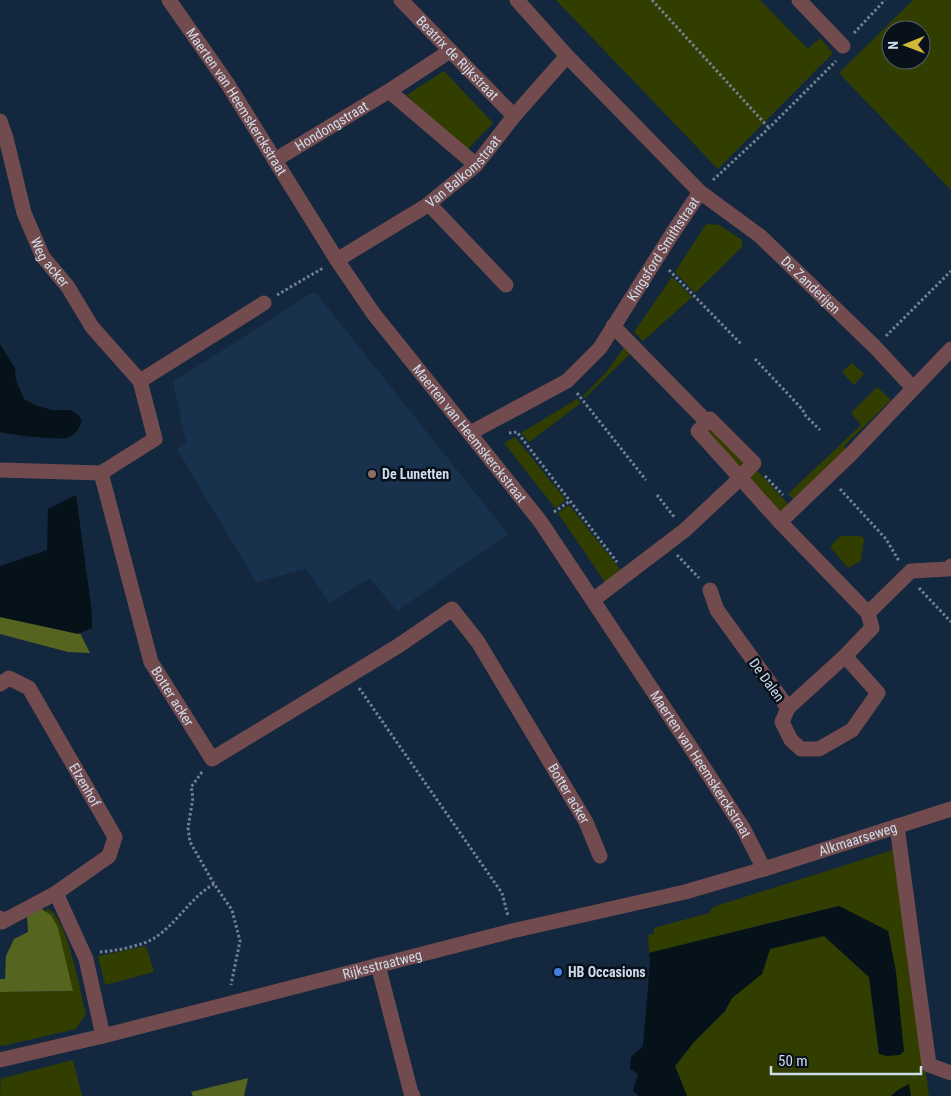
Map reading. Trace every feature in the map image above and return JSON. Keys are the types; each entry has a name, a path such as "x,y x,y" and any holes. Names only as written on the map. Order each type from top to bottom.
{"street":[{"name":"Maerten van Heemskerckstraat","path":"169,0 227,84 337,260 381,325 540,521 743,828 764,869"},
{"name":"Beatrix de Rijkstraat","path":"401,0 514,116"},
{"name":"Kingsford Smithstraat","path":"470,434 567,381 600,348 656,257 700,192 567,56 517,0"},
{"path":"799,0 843,46"},
{"name":"Hondongstraat","path":"275,160 450,51"},
{"name":"Van Balkomstraat","path":"337,260 429,204 476,164 514,116 567,56"},
{"path":"388,91 476,164"},
{"name":"Weg acker","path":"0,121 6,138 24,213 43,257 68,287 92,327 140,381 155,439 101,473"},
{"name":"De Zanderijen","path":"700,192 760,236 875,347 913,388"},
{"path":"429,204 506,285"},
{"path":"140,381 264,303"},
{"path":"613,326 707,422"},
{"path":"780,522 828,476 951,349"},
{"path":"593,600 685,530 734,485 739,478 754,463 710,419 698,431 739,478 780,522 868,613 911,571 948,569 951,566"},
{"path":"0,470 101,473"},
{"name":"Botter acker","path":"101,473 152,662 212,759 398,646 452,609 478,642 586,822 600,856"},
{"name":"De Dalen","path":"710,590 717,610 788,708 845,656 872,628 868,613"},
{"path":"788,708 782,722 791,740 801,749 819,749 852,730 878,693 845,656"},
{"name":"Elzenhof","path":"0,684 10,678 29,688 115,837 109,856 56,892 2,922 0,918"},
{"name":"Alkmaarseweg","path":"764,869 951,809"},
{"path":"897,826 929,1065 951,1073"},
{"name":"Rijksstraatweg","path":"0,1060 103,1036 512,931 685,892 764,869"},
{"path":"56,892 86,959 103,1036"},
{"path":"378,965 410,1095"}],"path":[{"path":"652,0 769,128"},
{"path":"700,192 835,64 843,46 885,0"},
{"path":"656,257 742,345"},
{"path":"264,303 337,260"},
{"path":"875,347 951,271"},
{"path":"755,359 820,430"},
{"path":"567,381 646,480"},
{"path":"507,433 517,432 627,574"},
{"path":"754,463 796,508"},
{"path":"828,476 886,539 907,574 951,622"},
{"path":"657,494 685,530"},
{"path":"666,544 710,590"},
{"path":"350,675 502,893 512,931"},
{"path":"212,759 191,787 193,797 188,828 190,842 214,884 232,910 240,941 228,1003"},
{"path":"82,949 101,952 144,943 157,937 190,904 214,884"}],"shaded area":[{"path":"316,293 508,534 397,611 370,578 330,603 306,569 256,582 177,449 186,442 173,382 310,294"},
{"path":"0,344 15,368 16,380 24,399 35,405 52,410 71,410 79,416 82,421 73,435 67,438 54,438 0,432"},
{"path":"76,495 92,613 92,628 78,634 0,617 0,566 47,550 48,509"},
{"path":"839,906 888,931 896,972 904,1051 900,1055 887,1056 879,1054 869,977 824,936 770,949 762,974 732,998 725,1011 694,1042 675,1066 687,1096 639,1096 633,1091 638,1074 630,1069 631,1057 643,1046 650,963 649,953"},
{"path":"909,1084 911,1096 891,1096 898,1090"}],"green space":[{"path":"556,0 760,0 808,49 820,38 833,53 718,169"},
{"path":"913,0 951,0 951,190 839,73 881,32 881,70 931,70 931,20 893,20"},
{"path":"444,71 493,123 466,151 456,147 407,95"},
{"path":"706,224 719,225 742,240 742,247 695,293 675,272"},
{"path":"672,277 692,297 643,341 634,332"},
{"path":"625,346 631,353 585,398 583,396 606,373"},
{"path":"852,363 864,374 854,385 842,372"},
{"path":"877,387 891,400 844,446 848,451 796,501 788,494 861,425 851,413"},
{"path":"577,399 581,403 529,442 521,433"},
{"path":"712,424 749,463 742,471 705,431"},
{"path":"515,437 566,500 555,508 504,443"},
{"path":"754,467 791,507 783,514 746,474"},
{"path":"569,505 623,573 607,585 558,513"},
{"path":"840,536 861,536 864,539 861,561 848,568 830,547"},
{"path":"0,617 80,633 90,653 68,652 0,634"},
{"path":"896,849 929,1096 911,1096 909,1085 891,1096 687,1096 675,1066 694,1042 725,1011 732,998 762,974 770,949 824,936 869,977 879,1054 896,972 888,931 839,906 649,953 648,935 654,933 654,928 709,913 713,907"},
{"path":"40,908 51,915 58,928 73,991 0,992 0,979 5,979 6,956 14,939 28,932 27,914"},
{"path":"47,908 54,914 61,925 67,940 86,1014 76,1029 2,1046 0,1045 0,992 72,991 51,915 46,912"},
{"path":"146,946 154,972 105,985 98,956"},
{"path":"73,1060 82,1096 0,1096 1,1079 3,1078"},
{"path":"248,1078 244,1096 193,1096 191,1092"}],"place":[{"name":"De Lunetten","path":"372,474"},
{"name":"HB Occasions","path":"558,972"}]}
